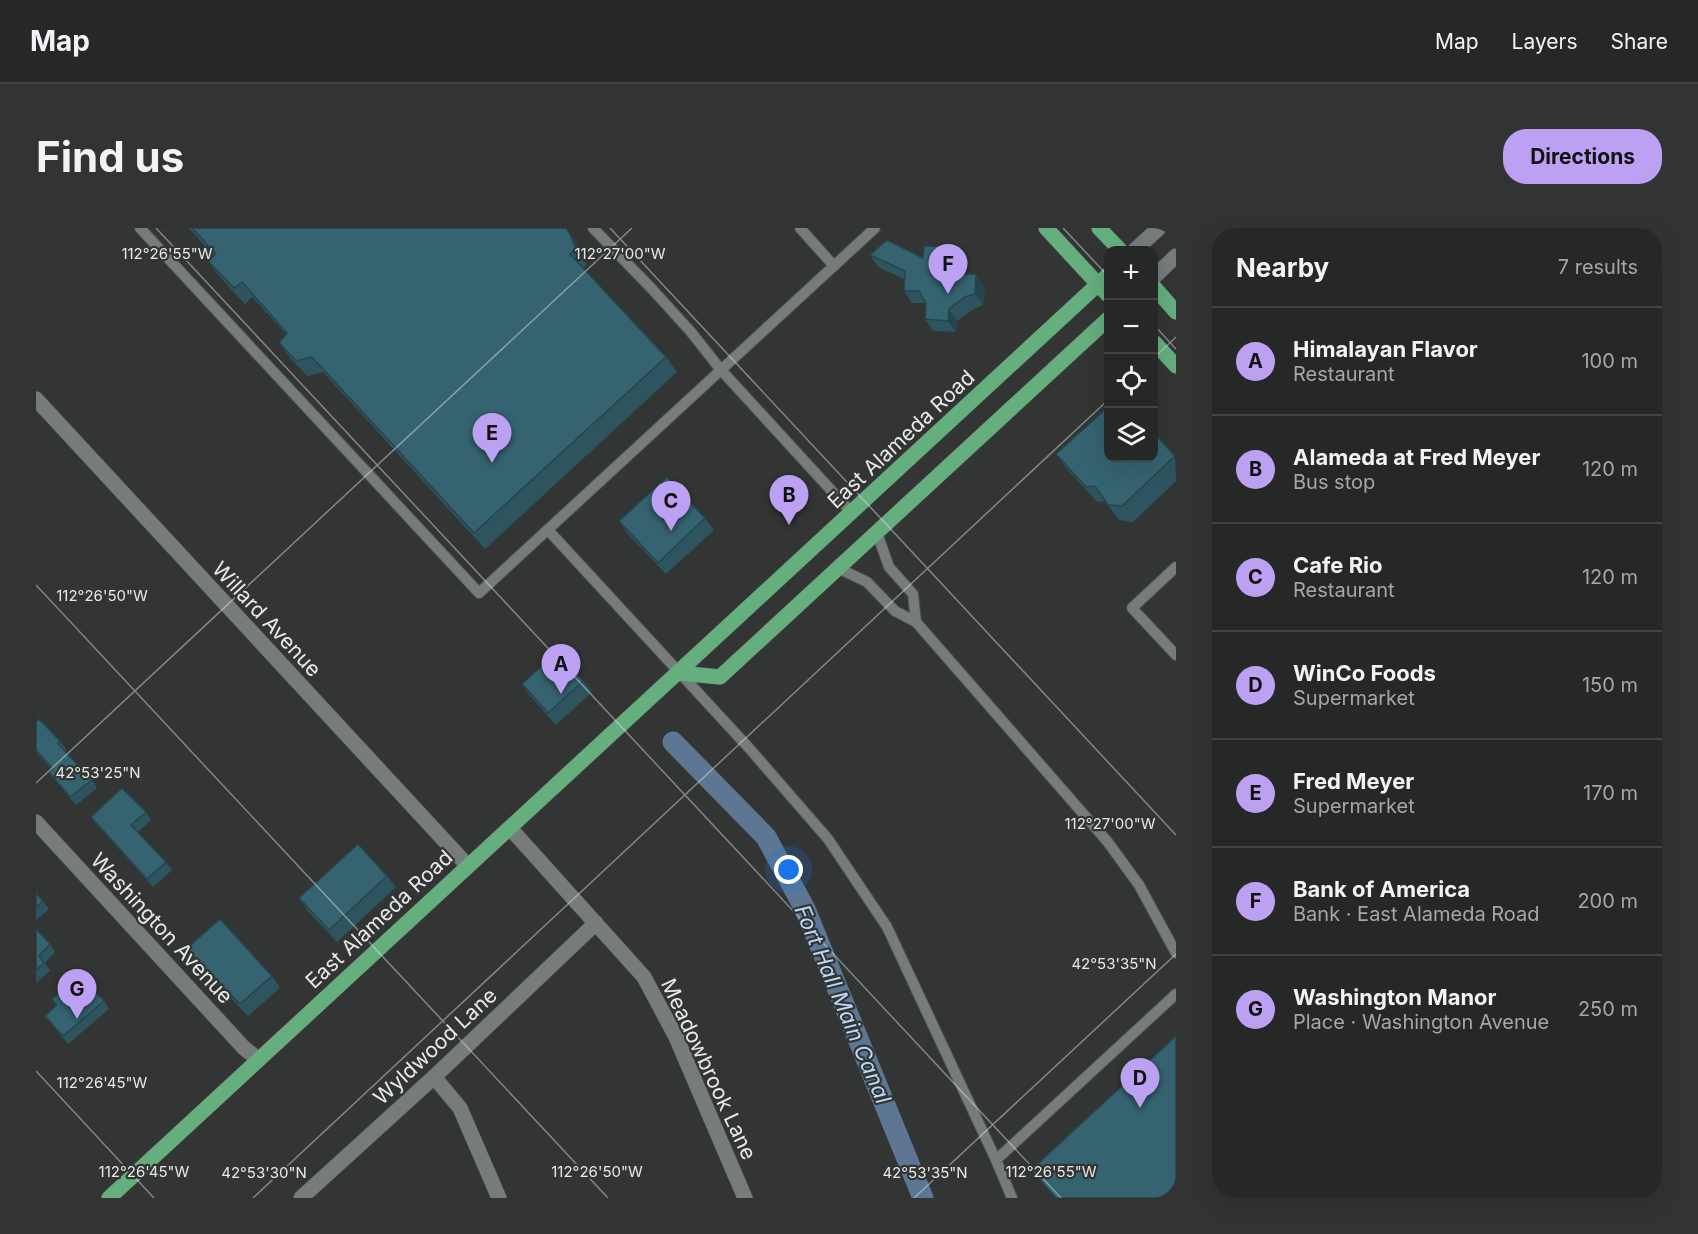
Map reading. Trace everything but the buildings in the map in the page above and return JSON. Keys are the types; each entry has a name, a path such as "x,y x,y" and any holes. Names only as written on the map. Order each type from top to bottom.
{"main road":[{"path":"1046,228 1104,283"},
{"path":"1099,228 1116,246"},
{"name":"East Alameda Road","path":"109,1198 852,513 1104,285"},
{"path":"1158,292 1176,312"},
{"path":"679,673 720,677 1104,323"},
{"path":"1158,346 1176,366"}],"street":[{"path":"1139,246 1159,228"},
{"path":"1158,273 1176,256"},
{"name":"Willard Avenue","path":"36,399 468,866"},
{"name":"Washington Avenue","path":"36,822 244,1048 258,1059"},
{"name":"Meadowbrook Lane","path":"510,828 644,977 671,1027 745,1198"},
{"name":"Wyldwood Lane","path":"302,1198 434,1077 596,923"},
{"path":"434,1077 460,1108 498,1198"}],"lane":[{"path":"140,228 479,594 875,228"},
{"path":"593,228 683,324 721,370 852,513"},
{"path":"800,228 834,266"},
{"path":"548,530 828,839 887,927 1012,1198"},
{"path":"877,532 889,567 913,594 916,622"},
{"path":"1176,567 1132,608 1176,655"},
{"path":"838,568 867,582 895,611 916,622 1107,841 1139,885 1176,952"},
{"path":"996,1160 1176,994"}],"waterway":[{"name":"Fort Hall Main Canal","path":"673,742 766,837 805,909 923,1198"}],"place":[{"name":"Bank of America","path":"948,294"},
{"name":"Fred Meyer","path":"492,463"},
{"name":"Alameda at Fred Meyer","path":"789,525"},
{"name":"Cafe Rio","path":"671,531"},
{"name":"Himalayan Flavor","path":"561,694"},
{"name":"Washington Manor","path":"77,1019"},
{"name":"WinCo Foods","path":"1140,1108"}]}
